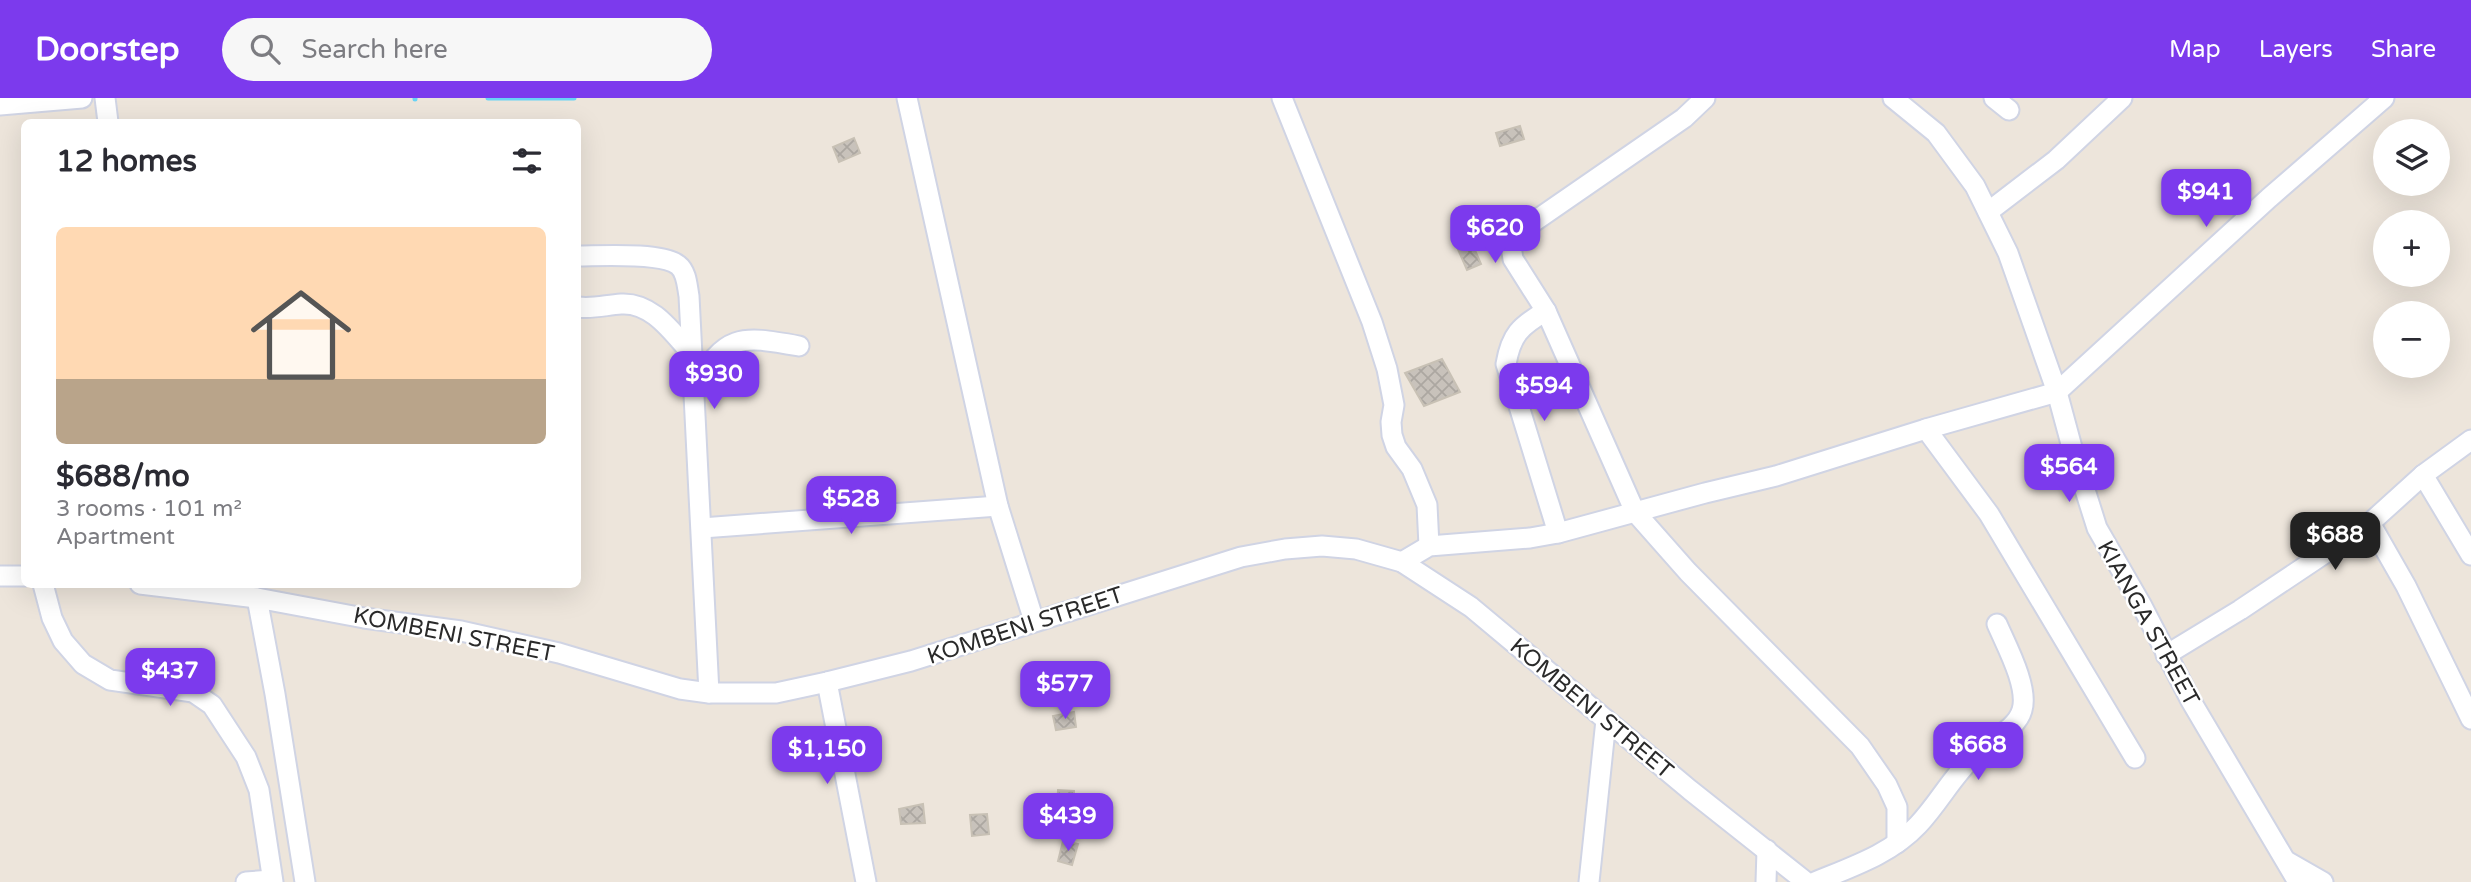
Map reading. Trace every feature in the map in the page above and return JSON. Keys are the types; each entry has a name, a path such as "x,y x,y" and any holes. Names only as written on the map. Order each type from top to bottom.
{"street":[{"path":"0,105 82,98"},
{"path":"105,98 108,119"},
{"path":"907,98 998,506 1034,621"},
{"path":"1282,98 1372,322 1387,369 1394,405 1392,435 1396,447 1412,469 1427,505 1429,546"},
{"path":"1705,98 1684,118 1516,234 1511,246 1513,258 1546,311 1635,512 1688,572 1860,746 1887,785 1897,807 1897,843"},
{"name":"KIANGA STREET","path":"1893,98 1937,133 1975,186 2008,253 2057,393 2097,528 2219,750 2298,882"},
{"path":"1988,212 2056,160 2122,98"},
{"path":"1402,562 1429,546 1530,538 1558,533 1776,477 1926,429 2057,393 2269,198 2384,98"},
{"path":"581,256 664,259 677,264 684,273 689,296 709,693"},
{"path":"581,307 638,305 666,325 691,353"},
{"path":"1546,311 1518,330 1509,345 1506,364 1558,533"},
{"path":"693,390 715,355 728,345 745,340 766,340 799,346"},
{"path":"1926,429 1989,514 2135,758"},
{"path":"2166,655 2240,610 2370,523 2423,475 2471,440"},
{"path":"2423,475 2471,555"},
{"path":"702,528 998,506"},
{"path":"2370,523 2406,586 2471,719"},
{"name":"KOMBENI STREET","path":"192,588 506,640 680,688 709,693 776,693 911,661 1241,557 1322,546 1356,549 1402,562 1471,607 1690,790 1806,882"},
{"path":"0,576 21,576"},
{"path":"44,588 52,618 63,640 83,664 110,680 193,692 212,705 246,757 259,790 273,881 246,882"},
{"path":"257,598 304,882"},
{"path":"1815,882 1864,861 1897,843 1916,828 1975,755 2012,725 2022,713 2024,700 2020,681 1997,624"},
{"path":"827,682 866,882"},
{"path":"1589,882 1606,720"},
{"path":"1766,882 1767,850"},
{"path":"2288,862 2323,882"}],"building":[{"path":"1520,126 1524,139 1500,146 1496,133"},
{"path":"854,138 860,153 839,162 833,147"},
{"path":"1471,241 1481,264 1467,270 1457,247"},
{"path":"1442,359 1460,392 1424,406 1405,373"},
{"path":"1074,712 1076,727 1056,730 1053,716"},
{"path":"1058,790 1074,791 1073,811 1057,810"},
{"path":"923,804 925,823 901,824 899,809"},
{"path":"987,814 989,834 972,836 970,815"},
{"path":"1063,841 1078,844 1072,865 1058,861"}],"waterway":[{"path":"488,98 574,98"}]}
